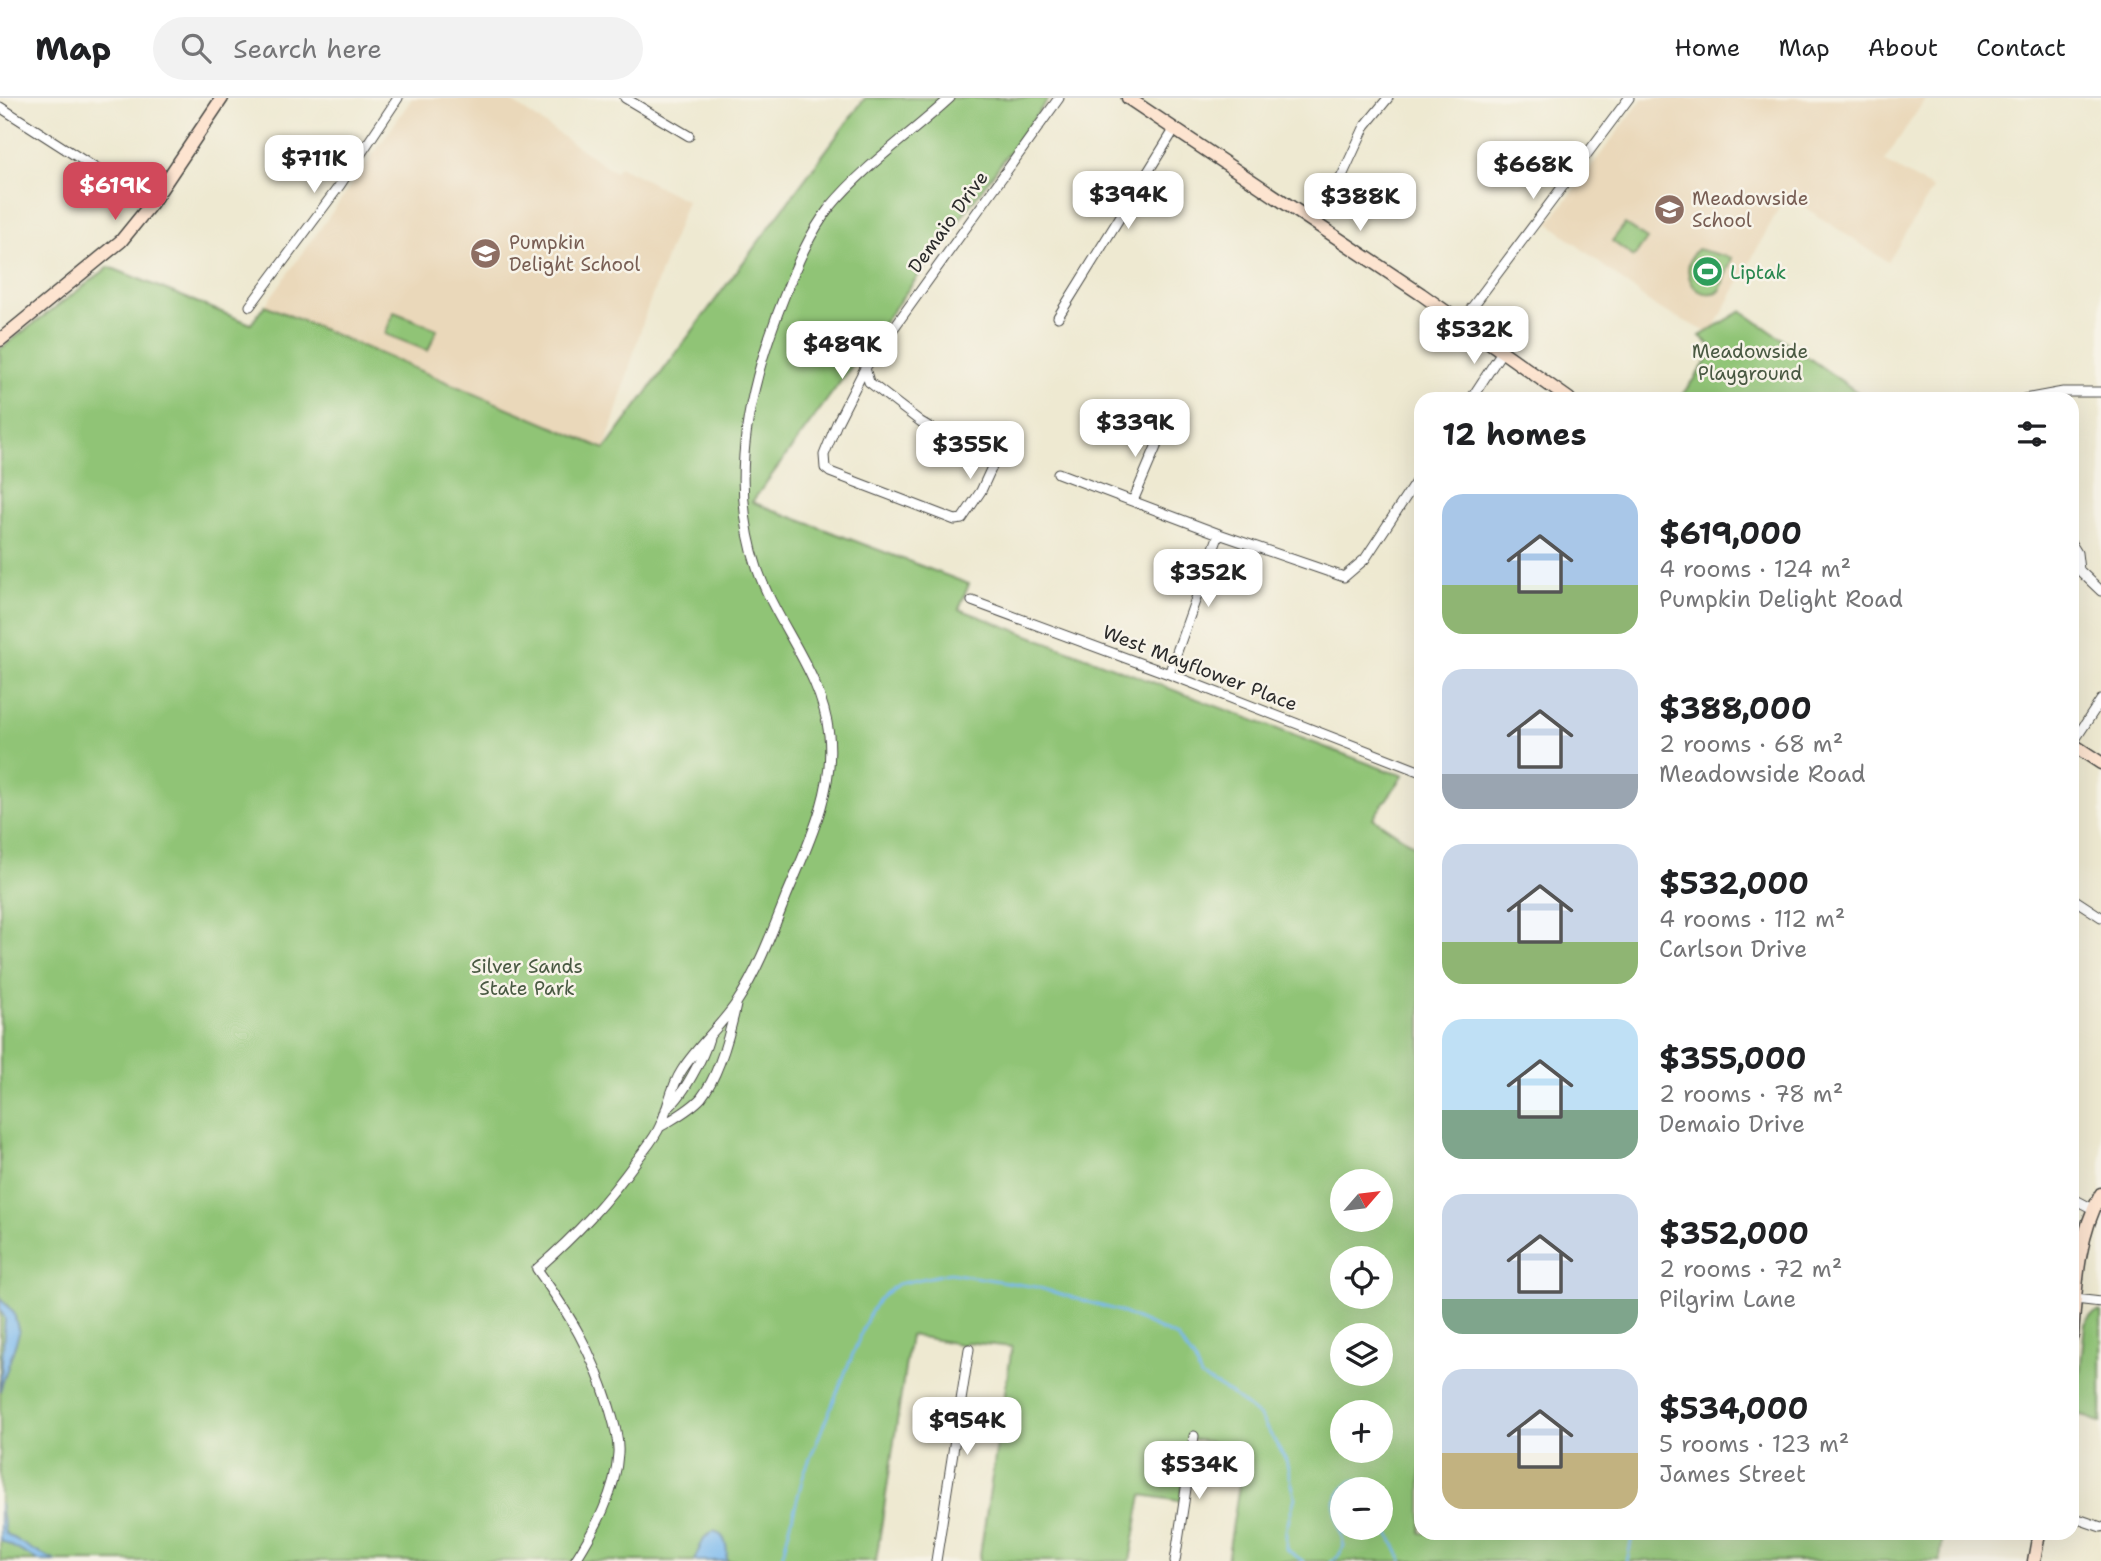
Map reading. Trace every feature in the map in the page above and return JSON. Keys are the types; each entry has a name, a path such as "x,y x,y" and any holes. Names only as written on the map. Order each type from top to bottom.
{"main road":[{"path":"0,340 109,252 151,204 222,98"},
{"path":"1128,98 1503,350 1560,392"},
{"path":"2079,749 2101,763"},
{"path":"2079,1258 2093,1209 2101,1194"},
{"path":"2034,1561 2038,1540"}],"street":[{"path":"250,306 340,185 398,98"},
{"path":"625,98 689,136"},
{"path":"575,1561 598,1522 613,1479 617,1444 612,1417 590,1353 575,1324 537,1269 576,1235 597,1212 659,1128 666,1109 672,1106 691,1076 709,1037 736,1003 769,940 802,858 821,804 830,757 829,735 817,687 757,569 746,521 744,454 750,410 762,358 795,267 828,209 852,183 950,98"},
{"name":"Demaio Drive","path":"866,368 869,382 921,422 943,435 997,456 968,513 962,519 955,520 825,468 824,454 844,408 866,368 1059,98"},
{"path":"1312,221 1342,176 1365,126 1388,98"},
{"path":"1461,322 1629,98"},
{"path":"0,107 151,204"},
{"path":"1058,317 1174,130"},
{"path":"1476,392 1503,350"},
{"path":"2079,392 2101,392"},
{"path":"1133,501 1164,428"},
{"path":"1059,473 1219,534 1344,577 1365,559 1414,485"},
{"path":"1169,674 1219,534"},
{"path":"2079,573 2101,591"},
{"name":"West Mayflower Place","path":"972,601 1414,768"},
{"path":"2079,733 2101,700"},
{"path":"2079,903 2101,917"},
{"path":"659,1128 684,1112 704,1093 717,1070 736,1003"},
{"path":"2079,1202 2093,1209"},
{"path":"2079,1299 2101,1302"},
{"path":"936,1561 968,1349"},
{"path":"1175,1561 1194,1436"},
{"path":"2079,1519 2101,1527"}],"shaded area":[{"name":"Pumpkin Delight School","path":"412,98 506,98 615,172 619,166 687,201 646,312 605,449 265,305"},
{"name":"Meadowside School","path":"1643,98 1926,98 1884,161 1933,189 1888,262 1786,195 1711,334 1654,306 1549,223"}],"green space":[{"name":"Silver Sands State Park","path":"865,98 1049,98 752,502 969,584 959,609 1404,775 1373,818 1414,845 1414,1540 1942,1540 1940,1561 1227,1561 1245,1447 1190,1439 1180,1501 1142,1495 1130,1561 979,1561 1012,1347 966,1342 964,1345 910,1335 876,1561 0,1561 0,349 109,267 251,324 265,305 605,449"},
{"path":"1625,224 1647,239 1634,257 1612,241"},
{"name":"Liptak","path":"1697,249 1732,258 1720,291 1702,292 1691,282 1689,265"},
{"name":"Meadowside Playground","path":"1742,311 1857,392 1684,392 1715,350 1700,336"},
{"path":"394,312 437,329 428,351 385,334"},
{"path":"2101,1313 2101,1423 2079,1414 2085,1324 2090,1316"}],"water":[{"path":"0,1298 14,1313 19,1333 0,1391 5,1319 0,1309"},
{"path":"0,1503 5,1533 56,1561 39,1561 0,1540"},
{"path":"714,1531 722,1536 726,1543 726,1561 694,1561 704,1538"}],"waterway":[{"path":"781,1561 804,1473 868,1317 878,1300 897,1284 950,1273 1036,1287 1119,1311 1177,1337 1194,1360 1201,1377 1230,1393 1260,1417 1286,1460 1295,1497 1286,1530 1286,1549 1303,1561"},
{"path":"1331,1561 1338,1557 1344,1546 1343,1540"},
{"path":"1392,1540 1402,1561"},
{"path":"1627,1561 1632,1540"}],"place":[{"name":"Meadowside School","path":"1669,209"},
{"name":"Pumpkin Delight School","path":"486,253"},
{"name":"Liptak","path":"1707,272"}]}
